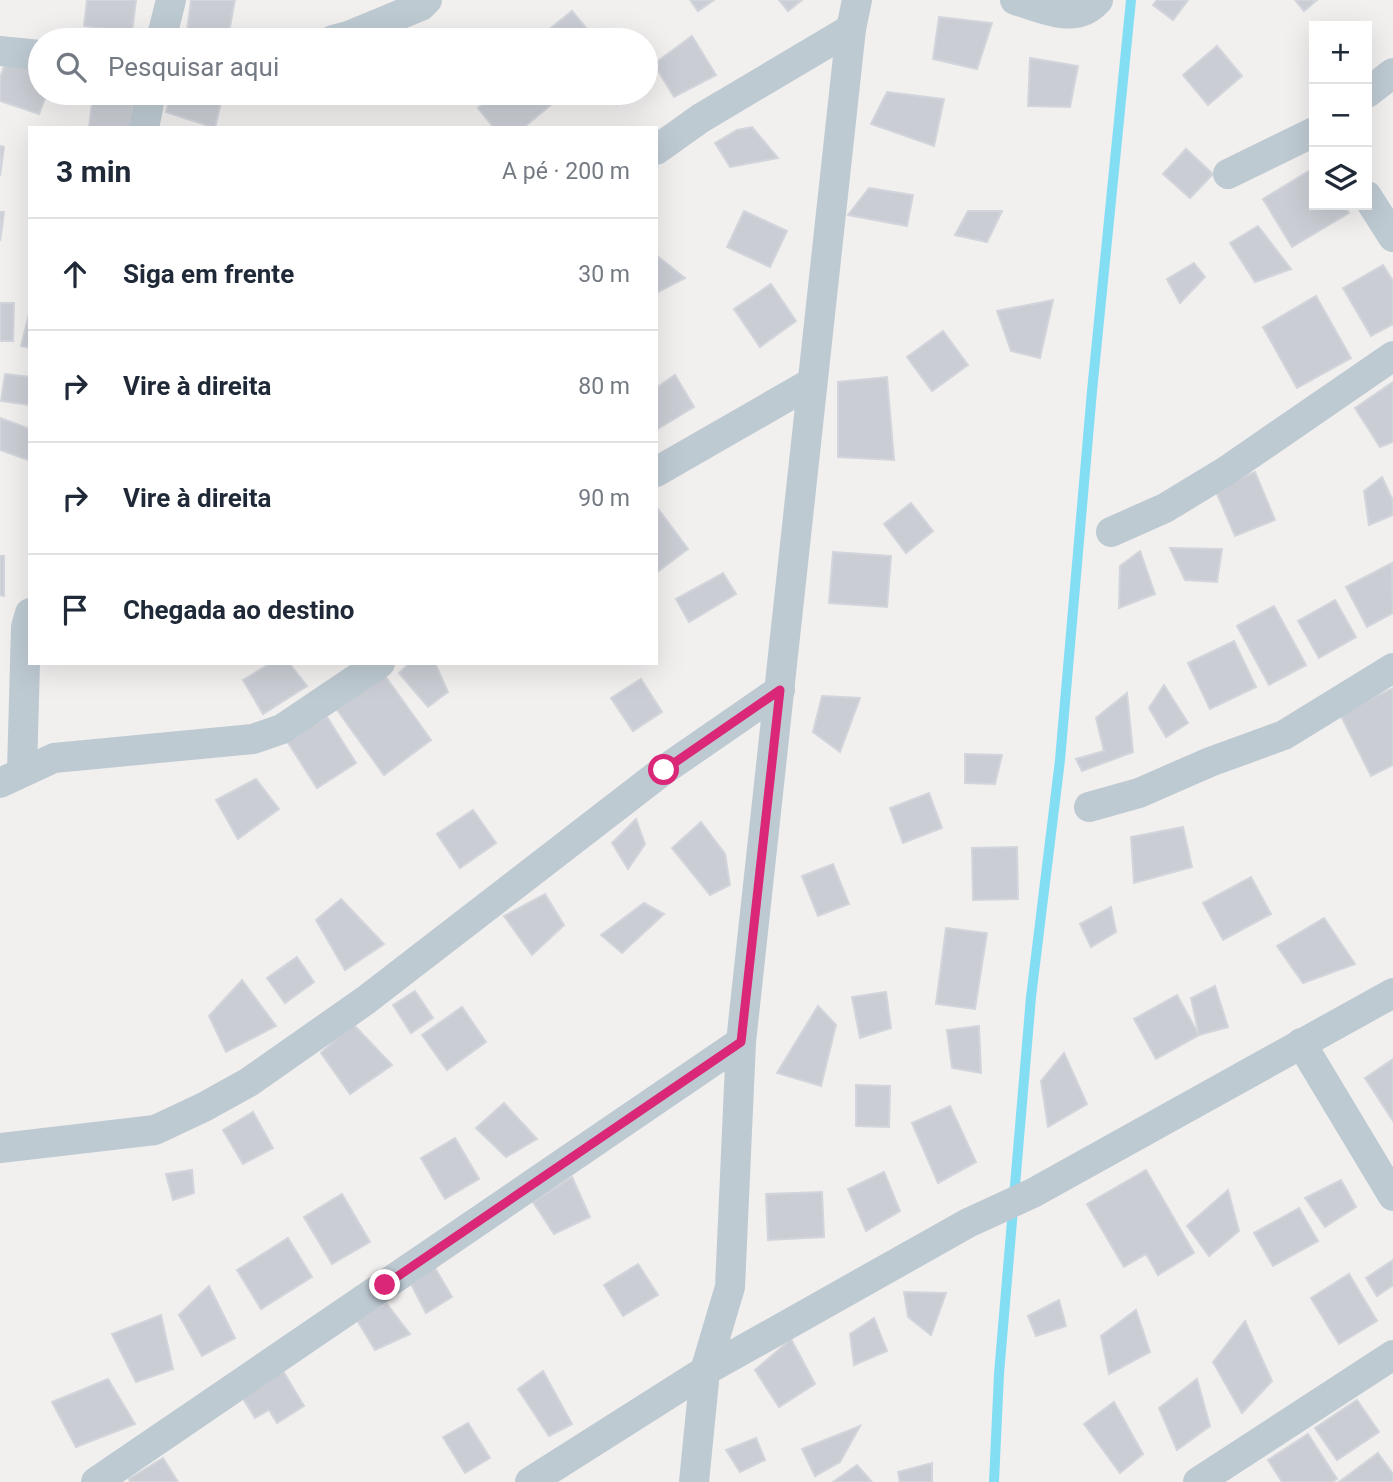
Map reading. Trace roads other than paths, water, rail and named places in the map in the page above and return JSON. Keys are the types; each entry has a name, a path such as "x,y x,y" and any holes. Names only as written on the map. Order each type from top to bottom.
{"street":[{"path":"164,28 171,0"},
{"path":"369,28 421,6 427,0"},
{"path":"695,1482 705,1371 730,1287 741,1042 811,383 851,29 857,0"},
{"path":"1016,0 1067,15 1080,14 1098,0"},
{"path":"658,149 701,118 851,29"},
{"path":"0,51 28,54"},
{"path":"1372,89 1393,73"},
{"path":"145,126 148,105"},
{"path":"1228,174 1309,134"},
{"path":"1372,204 1393,237"},
{"path":"1111,532 1165,508 1226,471 1393,356"},
{"path":"658,471 811,383"},
{"path":"19,622 11,777 54,758 253,739 282,729 377,665"},
{"path":"1089,807 1139,793 1209,762 1284,734 1393,668"},
{"path":"0,1148 155,1130 249,1082 366,1000 664,770 780,690"},
{"path":"530,1482 705,1371 968,1223 1033,1193 1393,993"},
{"path":"96,1482 741,1042"},
{"path":"1301,1043 1393,1196"},
{"path":"1198,1482 1393,1355"}],"waterway":[{"path":"994,1482 999,1374 1031,997 1060,760 1092,391 1131,0"}]}
